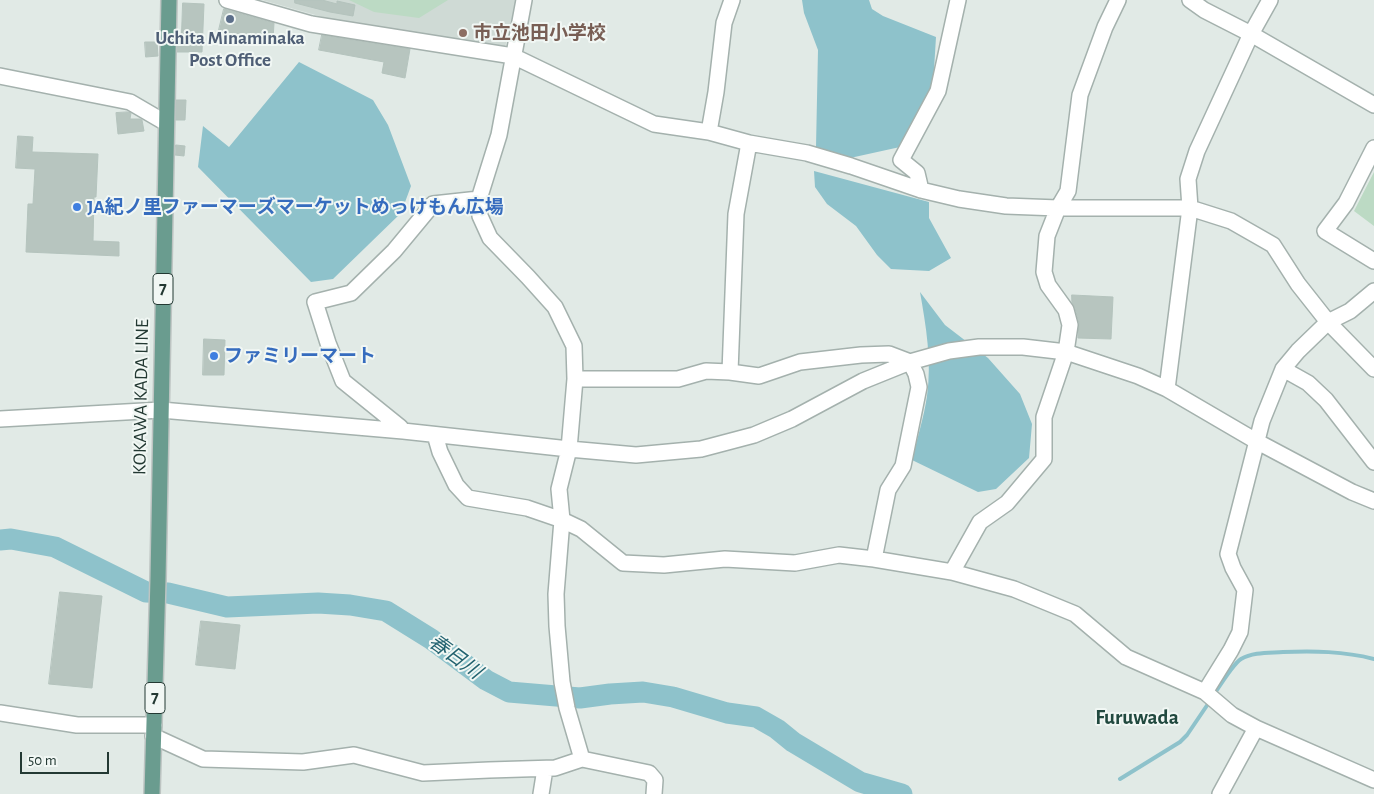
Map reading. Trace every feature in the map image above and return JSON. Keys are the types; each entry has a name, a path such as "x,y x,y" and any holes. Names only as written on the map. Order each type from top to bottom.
{"main road":[{"name":"KOKAWA KADA LINE","path":"152,794 169,0"}],"street":[{"path":"227,0 311,24 513,56 654,124 708,132 749,143 807,153 958,200 1006,206 1058,208 1190,208 1231,221 1273,245 1298,284 1328,322 1374,369"},
{"path":"524,0 499,135 479,199 480,216 490,238 555,307 574,346 575,379 568,449 559,489 562,520 556,594 562,682 582,759"},
{"path":"708,132 716,92 724,23 732,0"},
{"path":"921,190 917,174 901,160 938,91 958,0"},
{"path":"952,572 980,522 1007,503 1044,459 1044,417 1066,352 1070,325 1066,310 1048,286 1044,272 1047,236 1058,208 1068,190 1080,95 1105,27 1118,0"},
{"path":"1190,0 1204,10 1251,34 1374,105"},
{"path":"1167,389 1190,208 1188,179 1198,151 1251,34 1270,0"},
{"path":"0,76 130,102 166,123"},
{"path":"730,372 736,214 749,143"},
{"path":"1374,148 1346,203 1325,231 1374,261"},
{"path":"402,431 400,427 343,381 328,344 315,302 351,294 394,251 433,204 479,199"},
{"path":"1204,692 1231,650 1240,632 1245,590 1228,554 1256,441 1283,369 1298,351 1328,322 1350,311 1374,291"},
{"path":"0,419 161,410 202,412 636,455 701,449 754,435 784,422 862,381 910,362 948,351 978,347 1023,346 1066,352 1138,376 1167,389 1256,441 1352,492 1374,501"},
{"path":"575,379 678,379 706,371 760,376 800,362 861,355 889,354 910,362 916,374 919,387 903,466 888,490 874,559"},
{"path":"1283,369 1308,383 1326,400 1374,462"},
{"path":"435,436 440,452 456,486 468,498 528,508 562,520 581,529 623,562 664,564 725,559 795,563 839,555 952,572 1014,589 1075,614 1126,657 1204,692 1232,715 1256,728 1374,780"},
{"path":"0,712 77,725 154,731 203,760 303,762 354,755 423,773 545,769 555,768 582,759 649,773 655,780 654,794"},
{"path":"1220,794 1256,728"},
{"path":"541,794 545,769"}],"shaded area":[{"name":"市立池田小学校","path":"262,0 518,0 505,47 330,19"}],"green space":[{"path":"349,0 448,0 419,18 374,12"},
{"path":"1374,172 1374,226 1354,211"}],"water":[{"path":"802,0 869,0 872,9 883,16 936,37 933,86 900,147 850,158 816,147 818,50 804,13"},
{"path":"299,62 373,100 388,125 411,186 401,213 333,279 311,282 198,167 203,126 229,147"},
{"path":"814,171 929,202 929,218 951,258 929,271 891,269 877,255 856,226 827,204 815,187"},
{"path":"920,292 945,325 988,358 1020,394 1032,424 1029,458 996,489 978,492 912,460 924,412 929,370 928,344"}],"building":[{"path":"295,0 322,0 337,4 337,1 355,5 353,16 295,3"},
{"path":"183,3 204,4 202,52 177,52 178,39 181,39"},
{"path":"224,9 274,23 273,40 251,38 219,30"},
{"path":"322,35 410,49 405,78 382,73 384,62 319,50"},
{"path":"145,42 157,42 158,56 146,57"},
{"path":"176,100 186,100 185,120 176,120"},
{"path":"116,113 131,113 130,119 142,120 144,131 118,134"},
{"path":"18,136 33,137 32,152 98,154 96,197 94,197 93,241 119,242 119,256 26,252 28,204 33,204 35,169 16,168"},
{"path":"176,145 185,146 184,156 175,155"},
{"path":"1072,295 1113,297 1111,339 1078,338 1079,323 1072,302"},
{"path":"204,339 225,340 224,375 203,375"},
{"path":"60,592 102,596 92,688 49,684"},
{"path":"201,621 240,625 235,669 196,665"}],"waterway":[{"name":"春日川","path":"0,540 11,539 55,547 146,592 168,593 227,607 318,603 350,605 386,611 431,639 486,680 509,692 580,698 643,692 673,697 727,713 756,717 777,729 793,742 860,782 902,794"},
{"path":"1213,696 1238,662 1251,655 1317,652 1351,654 1374,659"},
{"path":"1120,779 1180,742 1187,735 1210,701"}],"place":[{"name":"Uchita Minaminaka Post Office","path":"230,19"},
{"name":"市立池田小学校","path":"463,33"},
{"name":"JA紀ノ里ファーマーズマーケットめっけもん広場","path":"77,207"},
{"name":"ファミリーマート","path":"214,356"}],"district":[{"name":"Furuwada","path":"1137,718"}]}
